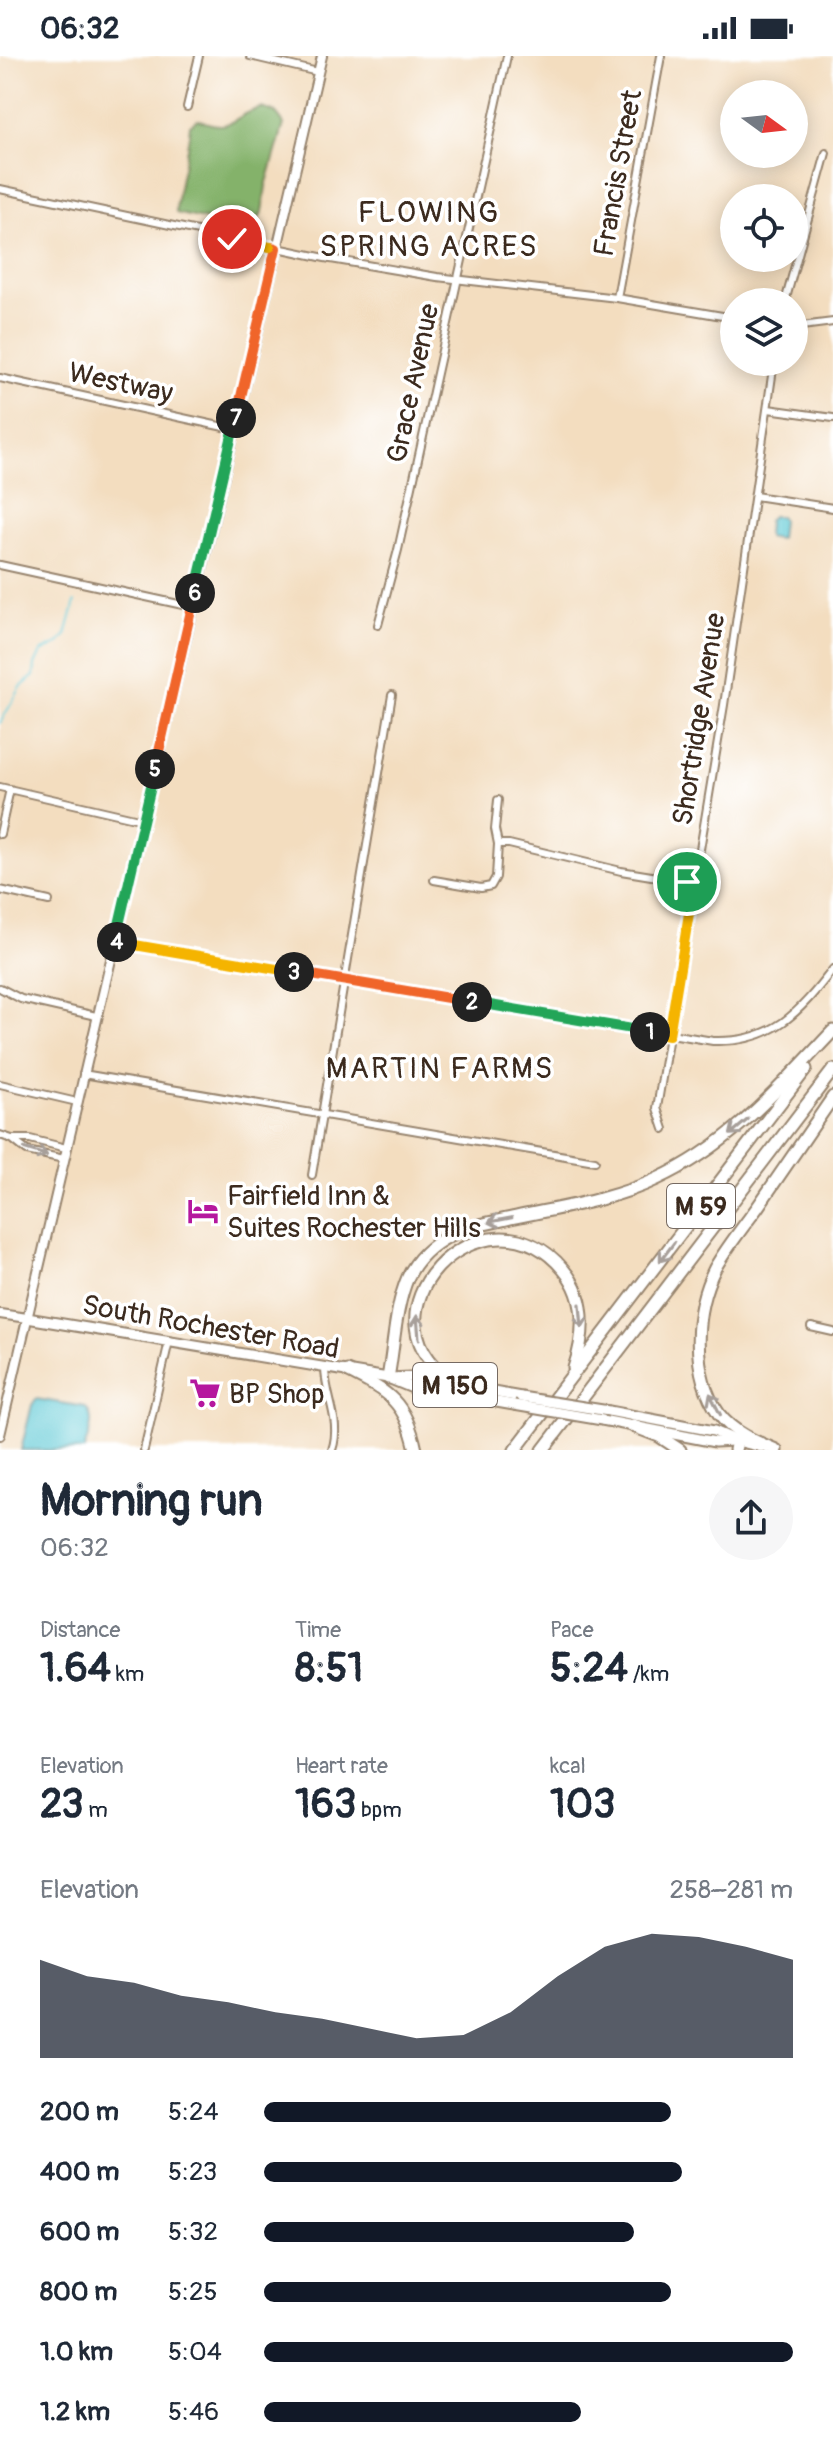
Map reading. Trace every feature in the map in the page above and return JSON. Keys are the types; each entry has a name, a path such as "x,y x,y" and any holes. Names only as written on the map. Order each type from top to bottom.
{"highway":[{"path":"388,1378 401,1302 409,1276 415,1264 437,1243 480,1225 603,1198 659,1178 735,1131 833,1033"},
{"name":"M 59","path":"515,1450 833,1033"},
{"name":"M 59","path":"545,1450 833,1070"},
{"path":"775,1450 745,1436 719,1414 700,1360 698,1334 702,1305 715,1268 833,1097"},
{"path":"461,1386 434,1367 424,1353 415,1323 417,1309 421,1292 440,1264 462,1247 490,1239 530,1245 546,1253 568,1275 579,1297 583,1326 570,1378"},
{"path":"347,1371 388,1394 398,1404 412,1432 416,1450"},
{"path":"633,1426 659,1436 680,1450"}],"main road":[{"name":"South Rochester Road","path":"27,1318 388,1378 410,1377 518,1401"},
{"name":"South Rochester Road","path":"388,1378 410,1387 714,1431 736,1446"},
{"name":"South Rochester Road","path":"605,1416 633,1426 736,1446 775,1450"}],"street":[{"path":"187,107 199,56"},
{"path":"250,56 318,72"},
{"path":"0,1435 322,56"},
{"name":"Grace Avenue","path":"378,625 398,550 507,56"},
{"name":"Francis Street","path":"617,298 661,56"},
{"path":"789,288 826,153"},
{"path":"0,189 276,248 457,279 617,298 720,316"},
{"path":"808,325 833,322"},
{"name":"Shortridge Avenue","path":"664,1129 657,1108 772,376"},
{"name":"Westway","path":"0,378 233,429"},
{"path":"768,409 833,418"},
{"path":"755,496 833,508"},
{"path":"0,565 192,607"},
{"path":"312,1175 392,695"},
{"path":"0,787 143,820"},
{"path":"0,834 10,789"},
{"path":"434,880 481,888 491,886 496,877 498,844 495,822 498,800"},
{"path":"498,844 520,845 613,869 694,883"},
{"path":"0,890 49,901"},
{"path":"115,942 669,1035 723,1041 761,1035 794,1015 833,969"},
{"path":"0,988 21,999 96,1016"},
{"path":"83,1074 595,1161"},
{"path":"0,1084 77,1102"},
{"path":"0,1135 66,1148"},
{"path":"12,1139 27,1151 64,1159"},
{"path":"0,1314 27,1318"},
{"path":"811,1327 833,1332"},
{"path":"144,1450 169,1341"},
{"path":"325,1368 336,1422 332,1450"}],"green space":[{"path":"261,108 275,112 284,124 266,186 262,212 255,226 237,227 176,213 190,125 198,119 225,124"}],"water":[{"path":"772,516 779,516 782,520 780,538 777,539 767,537 768,521"},
{"path":"36,1399 85,1407 89,1411 91,1421 84,1450 21,1450"}],"waterway":[{"path":"0,723 21,687 34,676 41,652 58,644 66,635 75,602"}],"place":[{"name":"Fairfield Inn & Suites Rochester Hills","path":"203,1211"},
{"name":"BP Shop","path":"205,1393"}],"district":[{"name":"FLOWING SPRING ACRES","path":"429,229"},
{"name":"MARTIN FARMS","path":"440,1068"}],"route":[{"path":"232,239 276,248 115,942 669,1035 694,883 687,882"}]}
